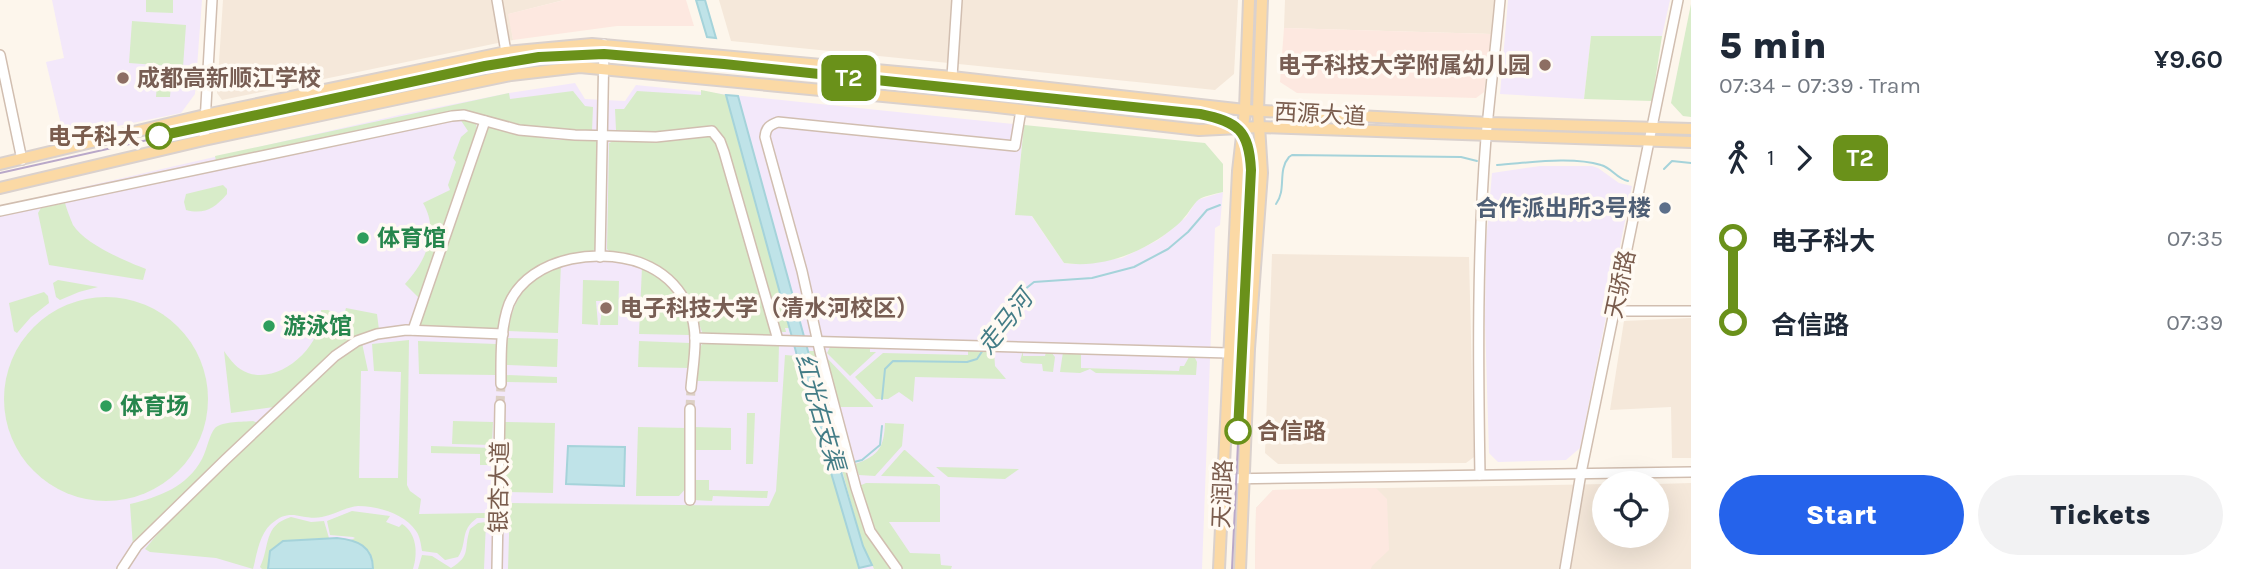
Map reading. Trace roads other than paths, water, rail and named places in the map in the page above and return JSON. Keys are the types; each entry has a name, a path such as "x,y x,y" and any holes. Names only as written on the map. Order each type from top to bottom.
{"main road":[{"name":"天润路","path":"1219,569 1228,353 1238,171 1245,110 1249,0"},
{"name":"天润路","path":"1240,569 1249,349 1262,173 1258,110 1262,0"},
{"name":"西源大道","path":"0,164 205,115 506,52 604,44 952,77 1245,110 1691,142"},
{"name":"西源大道","path":"0,188 204,140 554,68 604,69 1199,130 1260,127 1691,130"}],"street":[{"path":"204,140 212,0"},
{"path":"497,0 506,52"},
{"path":"952,77 957,0"},
{"path":"1480,475 1479,259 1487,129 1500,0"},
{"name":"天骄路","path":"1565,569 1581,473 1678,0"},
{"path":"600,257 604,44"},
{"path":"0,55 22,160"},
{"path":"897,569 875,539 856,488 813,341 800,262 765,137 768,127 778,122 1015,146 1021,110"},
{"path":"0,211 411,123 464,115 543,134 656,137 712,131 724,152 778,340"},
{"path":"413,330 485,121"},
{"path":"500,384 503,334 509,305 518,290 533,275 564,259 600,257 638,262 656,270 672,282 689,308 695,338 691,388"},
{"path":"1615,311 1691,311"},
{"path":"122,569 137,546 335,356 357,341 377,334 413,330 503,334"},
{"path":"695,338 1228,353"},
{"name":"银杏大道","path":"497,569 500,405"},
{"path":"690,409 690,500"},
{"path":"1223,478 1691,472"}],"water":[{"path":"696,0 705,0 716,38 707,37"},
{"name":"红光右支渠","path":"726,95 738,96 842,475 863,546 872,565 859,568 802,374"},
{"path":"568,446 625,447 624,486 566,484"},
{"path":"337,538 351,540 367,550 373,569 268,569 270,551 283,541"}],"waterway":[{"name":"走马河","path":"1276,204 1281,192 1283,168 1292,155 1461,157 1477,161"},
{"name":"走马河","path":"1497,165 1549,161 1589,162 1605,166 1628,181"},
{"name":"走马河","path":"1664,169 1672,161 1691,163"},
{"name":"走马河","path":"987,342 1024,290 1034,282 1092,278 1134,267 1168,249 1188,232 1207,210 1220,205"},
{"name":"走马河","path":"882,399 885,369 893,361 967,362 977,359 983,350"},
{"name":"走马河","path":"854,462 862,460 880,445 882,426"}],"tunnel":[{"path":"500,405 501,384"},
{"path":"690,409 691,388"}],"tram line":[{"name":"T2","path":"159,136 485,66 565,54 604,54 724,64 1200,114 1223,119 1240,130 1247,140 1251,170 1238,431"},
{"path":"0,173 447,73 539,57 604,54 1200,114 1224,120 1244,137 1251,170 1232,569"}],"place":[{"name":"电子科技大学附属幼儿园","path":"1545,65"},
{"name":"成都高新顺江学校","path":"123,78"},
{"name":"电子科大","path":"159,136"},
{"name":"合作派出所3号楼","path":"1665,208"},
{"name":"体育馆","path":"363,238"},
{"name":"电子科技大学（清水河校区）","path":"606,308"},
{"name":"游泳馆","path":"269,326"},
{"name":"体育场","path":"106,406"},
{"name":"合信路","path":"1238,431"}]}
